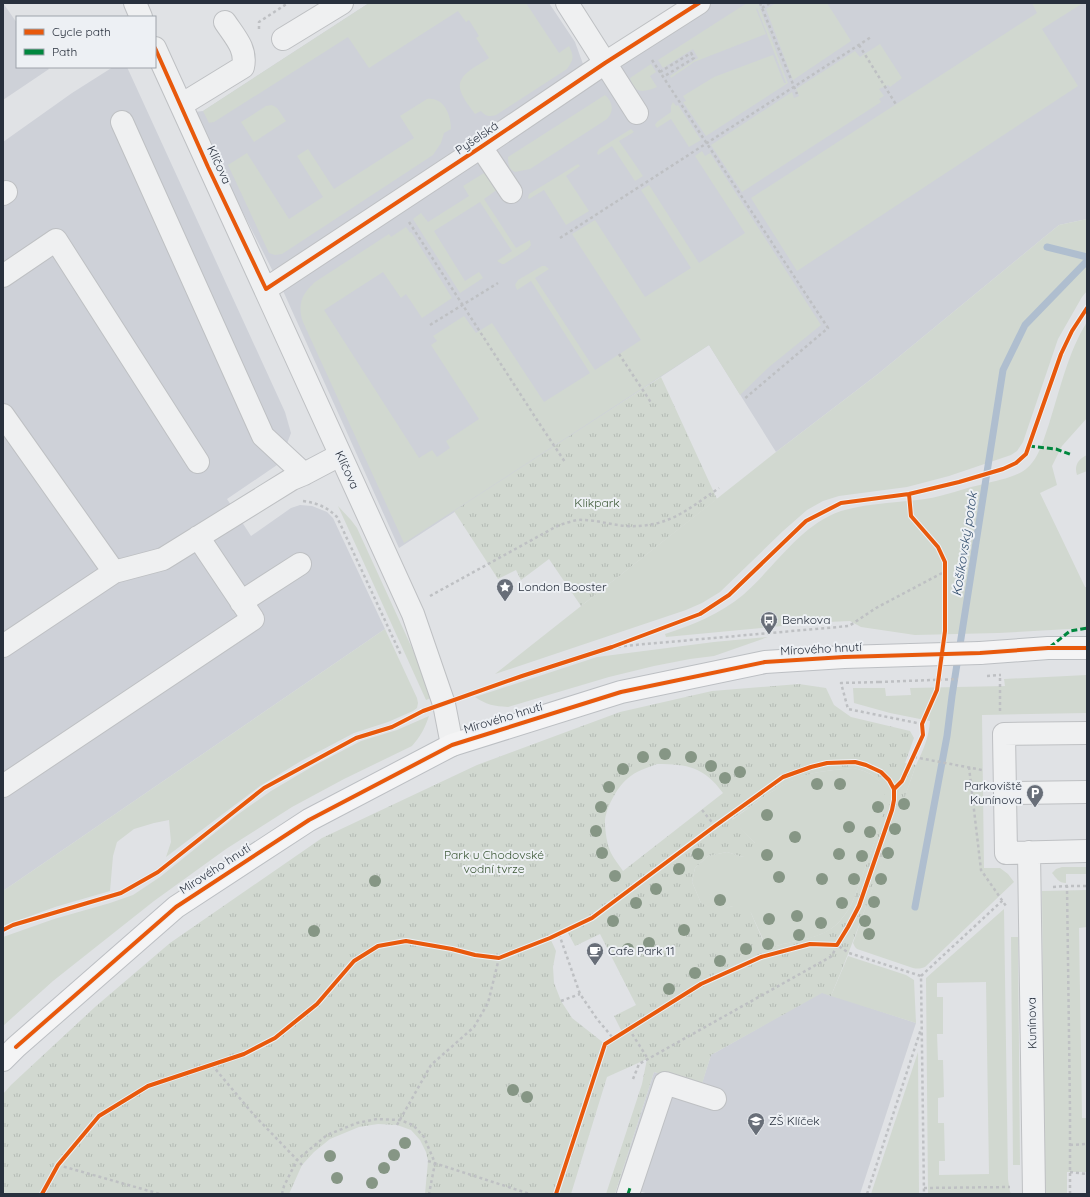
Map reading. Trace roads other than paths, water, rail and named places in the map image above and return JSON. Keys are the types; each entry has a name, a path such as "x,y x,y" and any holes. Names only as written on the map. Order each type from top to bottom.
{"main road":[{"name":"Mírového hnutí","path":"7,1054 176,907 308,820 452,745 621,692 765,662 844,657 980,653 1048,648 1087,648"}],"street":[{"path":"135,3 141,16"},
{"path":"282,39 342,3"},
{"path":"567,3 637,113"},
{"name":"Pyšelská","path":"266,289 605,63 699,3"},
{"path":"181,106 243,67 243,50 226,22"},
{"name":"Klíčova","path":"156,50 266,289 412,614 444,704 452,745"},
{"path":"122,122 263,436 304,474"},
{"path":"481,147 511,192"},
{"path":"3,276 56,240 198,462"},
{"path":"3,415 10,442 114,572"},
{"path":"3,646 114,572 163,559 292,479 340,455"},
{"path":"3,786 253,619 198,537"},
{"path":"241,602 300,564"},
{"path":"1087,733 1004,734 1006,852 1087,851"},
{"path":"1006,793 1087,792"},
{"name":"Kunínova","path":"1026,1191 1030,852"},
{"path":"629,1191 665,1083 715,1099"}],"waterway":[{"path":"1047,247 1087,257"},
{"name":"Košíkovský potok","path":"915,907 947,736 1003,370 1025,325 1087,261"}],"place":[{"name":"London Booster","path":"505,602"},
{"name":"Benkova","path":"769,635"},
{"name":"Parkoviště Kunínova","path":"1035,808"},
{"name":"Cafe Park 11","path":"595,966"},
{"name":"ZŠ Klíček","path":"756,1136"}],"park label":[{"name":"Klikpark","path":"597,503"},
{"name":"Park u Chodovské vodní tvrze","path":"494,862"}]}
